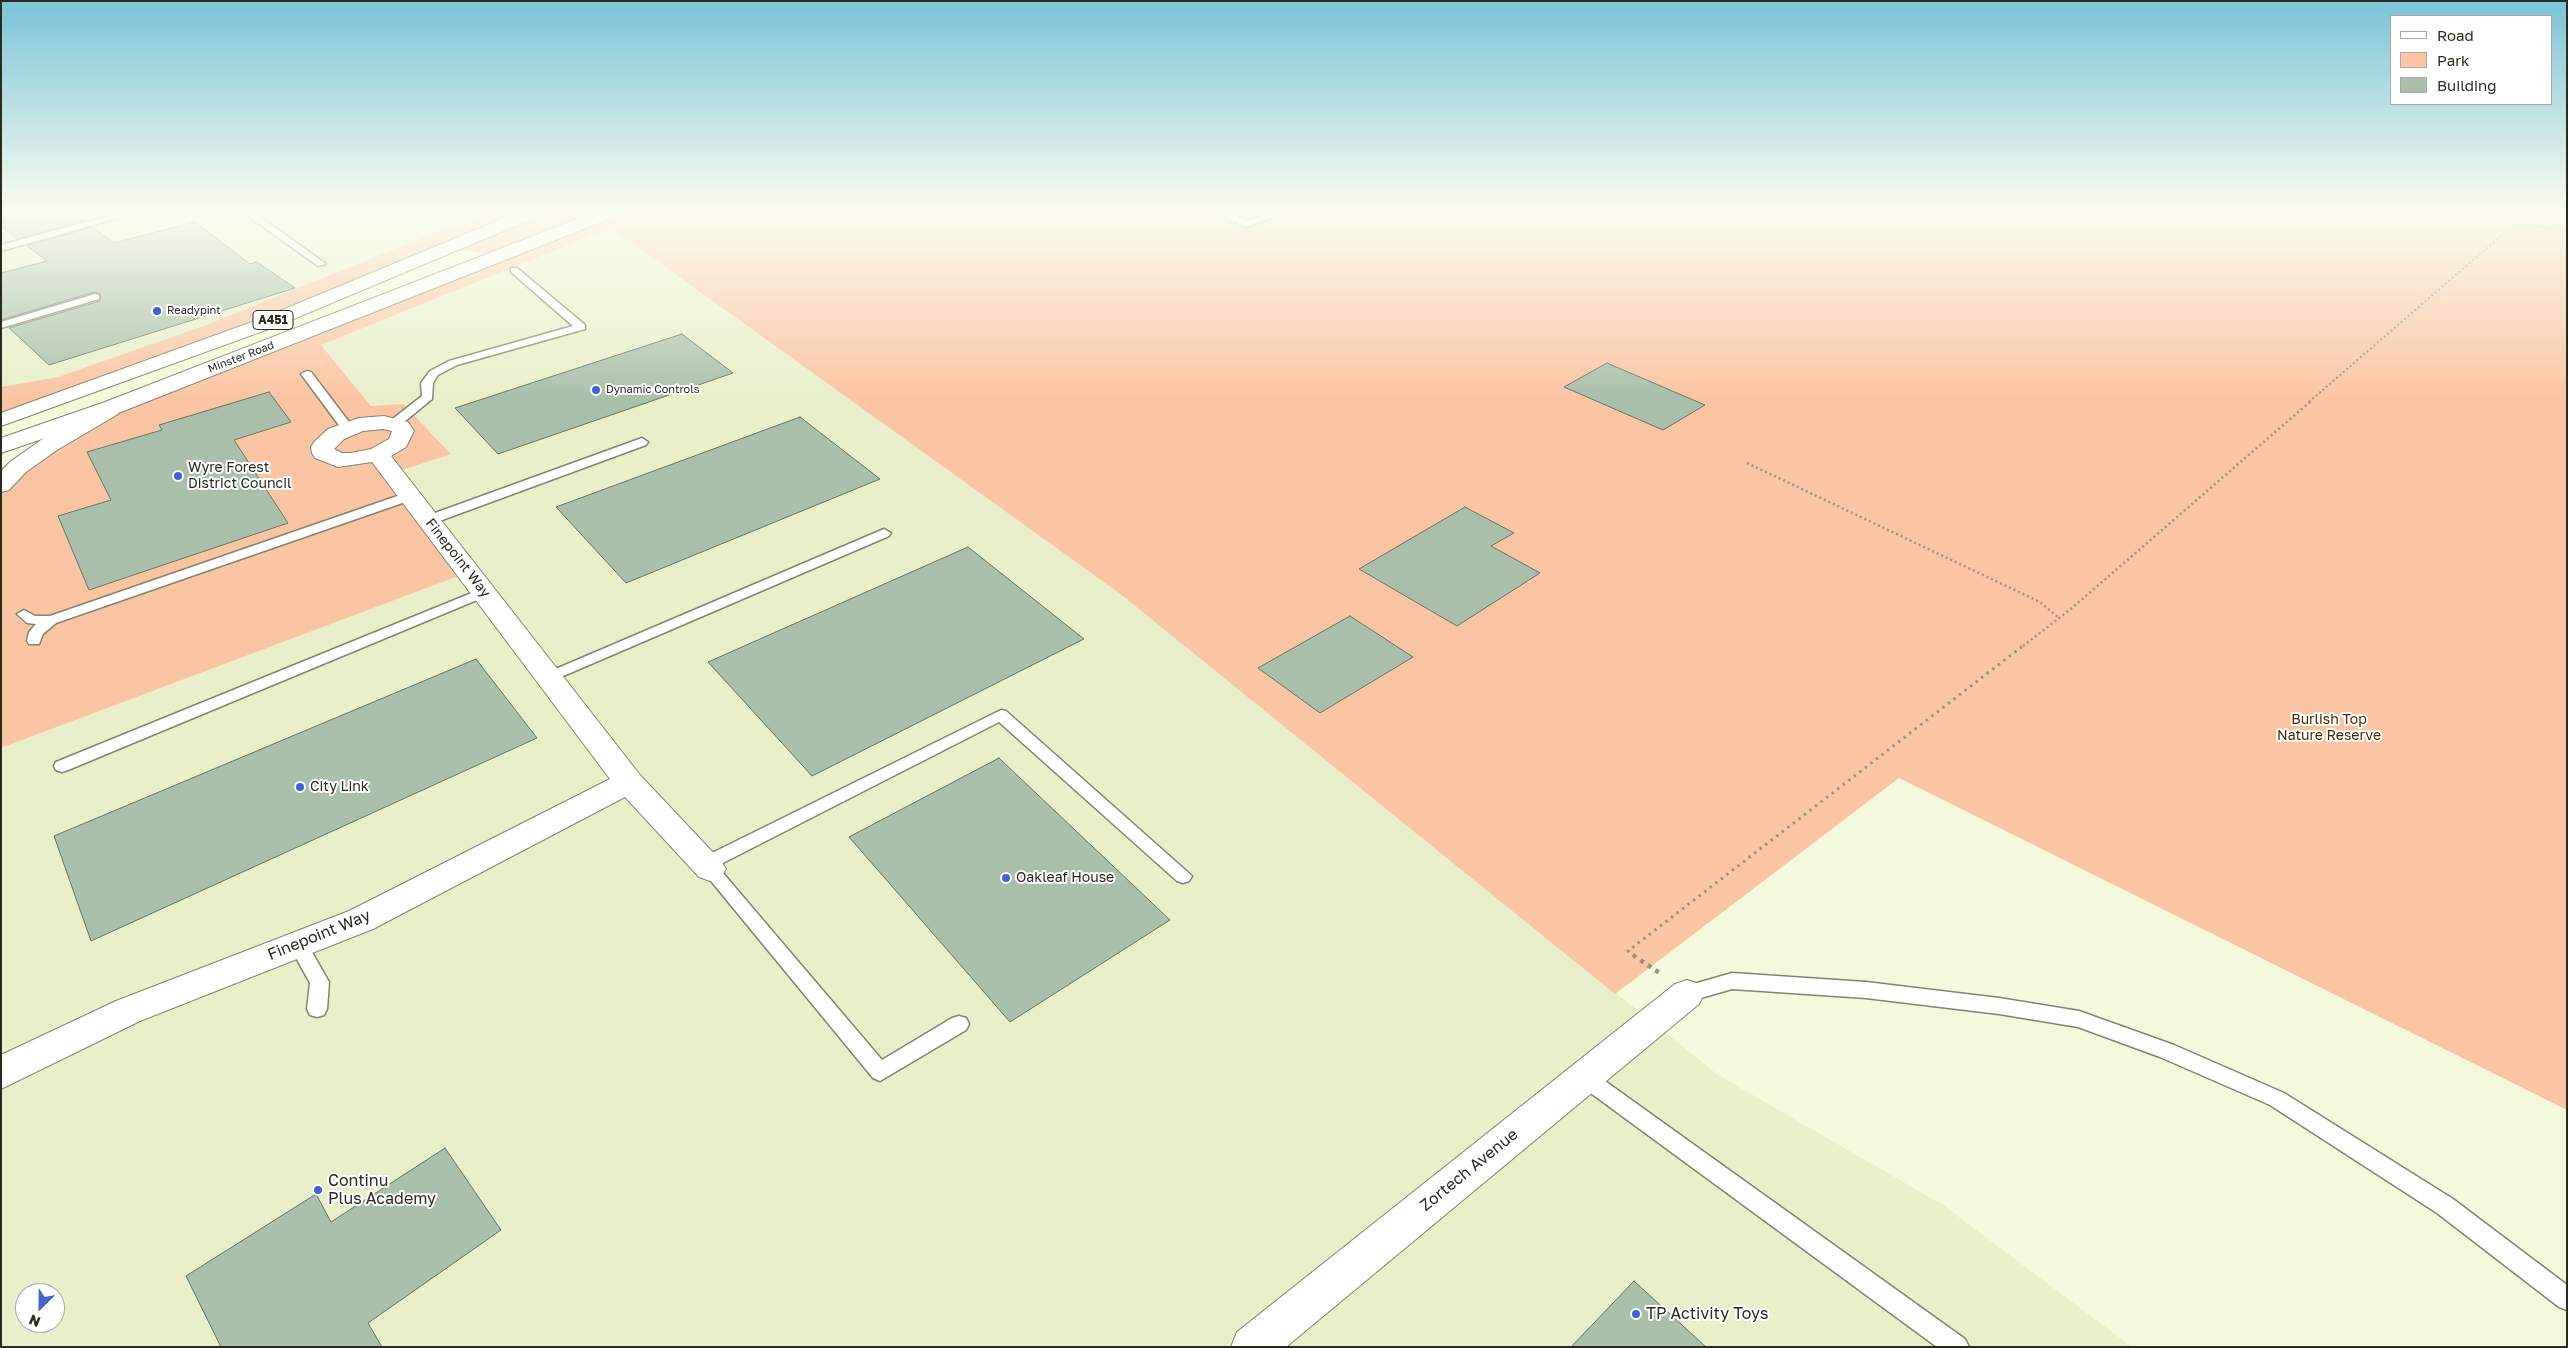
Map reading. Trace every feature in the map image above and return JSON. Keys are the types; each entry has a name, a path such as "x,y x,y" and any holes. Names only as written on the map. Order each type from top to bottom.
{"street":[{"name":"Minster Road","path":"1,420 287,315 390,272"},
{"name":"Minster Road","path":"1,446 113,407 458,272"},
{"path":"1,485 18,467 49,445 113,407"},
{"path":"372,423 394,424 404,431 403,437 394,445 378,454 344,460 328,457 323,453 322,447 327,441 348,429 372,423"},
{"name":"Finepoint Way","path":"378,454 629,782 708,867"},
{"name":"Finepoint Way","path":"1,1073 128,1011 361,920 629,782"},
{"name":"Zortech Avenue","path":"1252,1347 1687,994"}],"lane":[{"path":"394,424 428,397 427,383 434,373 453,364 581,327 516,272"},
{"path":"1,325 96,297"},
{"path":"307,374 348,429"},
{"path":"429,520 642,442"},
{"path":"24,614 32,620 51,620 409,496"},
{"path":"549,677 884,532"},
{"path":"62,766 484,592"},
{"path":"34,642 36,632 51,620"},
{"path":"958,1024 880,1072 708,867 1001,715 1183,876"},
{"path":"298,944 320,982 317,1009"},
{"path":"1687,994 1732,982 1875,991 1999,1006 2079,1019 2167,1051 2277,1098 2446,1206 2567,1299"},
{"path":"1584,1077 1957,1347"}],"path":[{"path":"1687,994 1628,951 2059,618 2459,272"},
{"path":"1747,463 2040,602 2059,618"}],"shaded area":[{"path":"1,272 338,272 206,325 58,377 1,387"},
{"path":"502,272 672,272 1119,593 1718,1075 1943,1205 2132,1347 1,1347 1,748 468,572 392,473 450,453 403,405 371,406 321,345"}],"green space":[{"path":"338,272 386,272 1,420 1,387 58,377 206,325"},
{"path":"459,272 502,272 321,345 371,406 403,404 451,454 393,473 469,572 1,748 1,485 69,431"},
{"name":"Burlish Top Nature Reserve","path":"672,272 2567,272 2567,1110 1899,778 1615,994 1119,593"}],"building":[{"path":"271,272 295,288 49,365 9,328 100,301 100,294 94,292 1,320 1,273"},
{"name":"Dynamic Controls","path":"682,334 733,373 498,454 455,408"},
{"path":"1607,363 1705,405 1663,430 1564,387"},
{"name":"Wyre Forest District Council","path":"269,392 291,422 234,440 288,523 89,590 58,516 111,500 87,452 162,430 159,425"},
{"path":"800,417 880,479 626,583 556,507"},
{"path":"1465,507 1514,533 1491,546 1540,573 1457,626 1359,569"},
{"path":"968,547 1084,639 812,776 708,662"},
{"path":"1350,616 1413,657 1320,713 1258,668"},
{"name":"City Link","path":"476,659 537,738 91,941 54,836"},
{"name":"Oakleaf House","path":"999,758 1170,920 1010,1022 849,837"},
{"path":"445,1148 501,1230 368,1323 382,1347 221,1347 186,1276 316,1194 331,1222"},
{"name":"TP Activity Toys","path":"1634,1281 1706,1347 1571,1347"}],"place":[{"name":"Readypint","path":"157,311"},
{"name":"Dynamic Controls","path":"596,390"},
{"name":"Wyre Forest District Council","path":"178,476"},
{"name":"City Link","path":"300,787"},
{"name":"Oakleaf House","path":"1006,878"},
{"name":"Continu Plus Academy","path":"318,1190"},
{"name":"TP Activity Toys","path":"1636,1314"}]}
